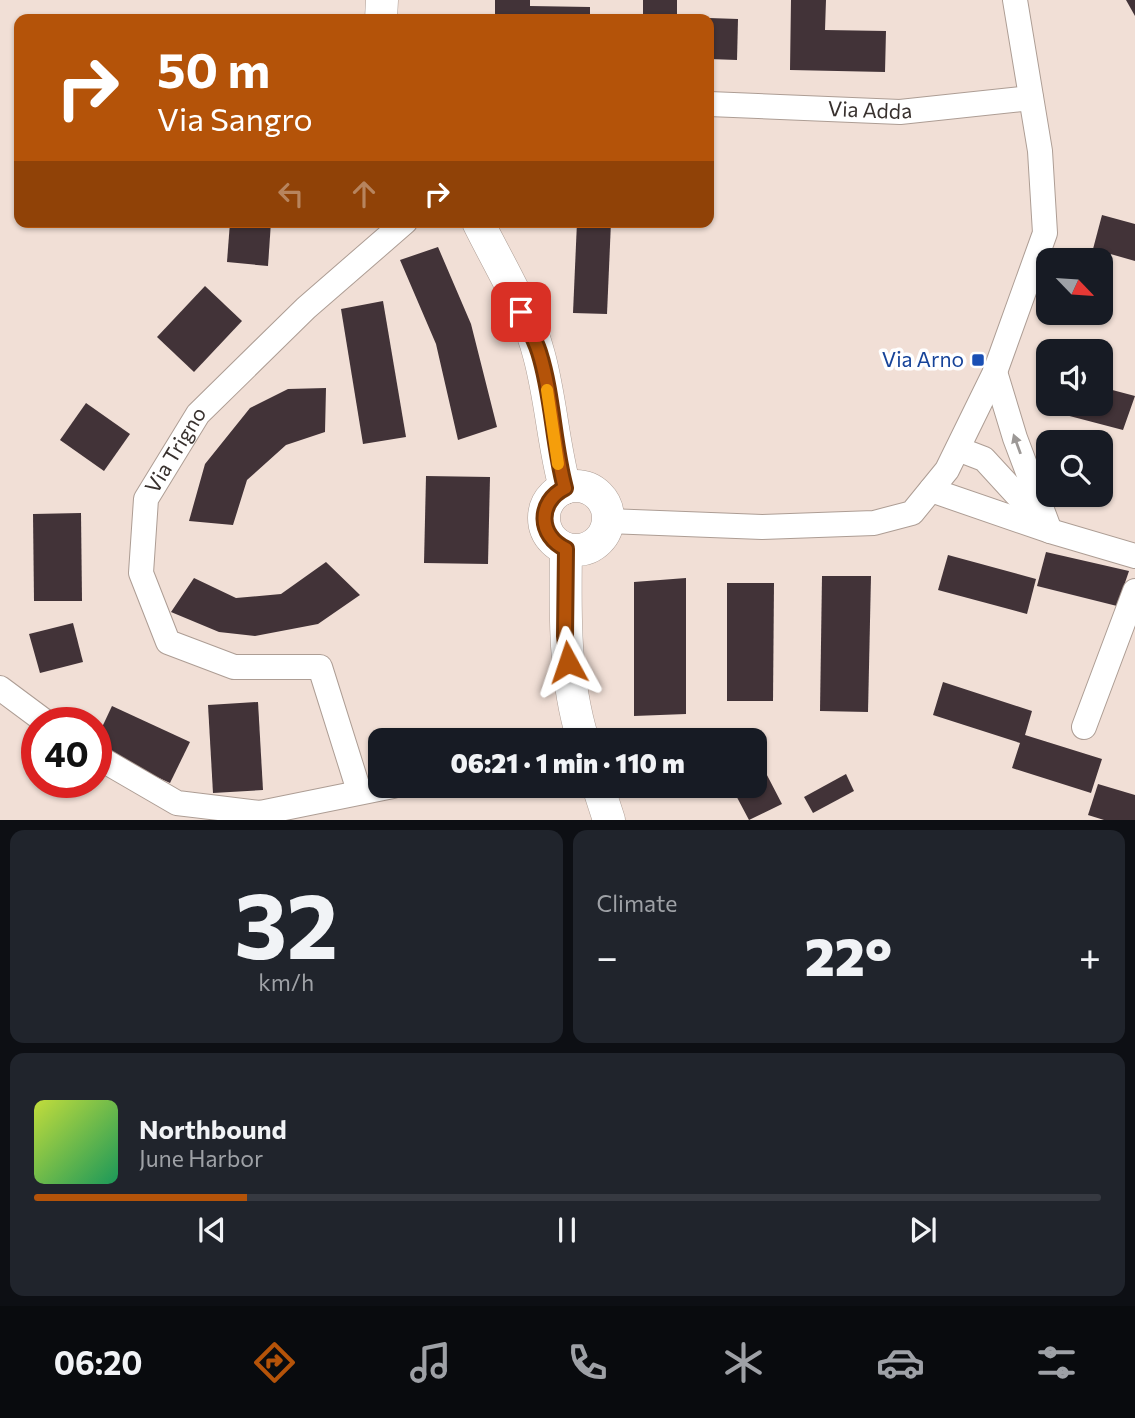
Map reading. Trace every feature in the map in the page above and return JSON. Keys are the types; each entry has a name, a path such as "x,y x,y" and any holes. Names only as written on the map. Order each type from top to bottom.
{"street":[{"path":"608,521 762,527 874,523 912,513 947,470 995,372 1045,233 1040,151 1015,0"},
{"name":"Via Adda","path":"714,104 900,112 1031,98"},
{"name":"Via Trigno","path":"359,791 320,667 234,667 168,642 141,573 146,499 198,414 306,308 398,228"},
{"path":"481,228 539,352 553,421 555,454 565,488"},
{"path":"995,372 1014,438 1050,531"},
{"path":"958,449 984,459 1050,531"},
{"path":"582,486 597,494 607,508 608,521 606,531 594,545 580,550 566,549 549,536 544,520 547,503 565,488 582,486"},
{"path":"931,489 1050,531 1135,556"},
{"path":"566,549 565,636 580,728"},
{"path":"1084,727 1135,591"},
{"path":"0,688 26,707"},
{"path":"112,765 177,803 260,813 368,790"},
{"path":"602,798 608,820"}],"building":[{"path":"495,0 530,0 530,6 590,7 590,14 495,14"},
{"path":"643,0 677,0 677,14 643,14"},
{"path":"791,0 826,0 825,30 886,31 885,72 790,70"},
{"path":"1126,0 1135,0 1135,16"},
{"path":"714,18 738,19 737,60 714,59"},
{"path":"1102,215 1135,224 1135,261 1113,255 1113,248 1093,248"},
{"path":"230,228 271,228 268,266 227,262"},
{"path":"577,228 611,228 607,314 573,313"},
{"path":"438,247 471,324 497,427 458,440 436,344 400,260"},
{"path":"205,286 242,321 194,372 157,337"},
{"path":"383,301 406,437 363,444 341,309"},
{"path":"326,388 325,432 286,445 247,480 233,525 189,521 205,464 250,408 288,389"},
{"path":"1113,390 1135,396 1123,430 1070,416 1113,416"},
{"path":"86,403 130,434 104,471 60,440"},
{"path":"426,476 490,477 488,564 424,563"},
{"path":"81,513 82,601 34,601 33,514"},
{"path":"1046,552 1129,571 1117,606 1037,586"},
{"path":"948,555 1036,579 1027,614 938,590"},
{"path":"326,562 360,595 318,624 255,636 219,632 171,612 194,578 236,598 281,594"},
{"path":"822,576 871,576 868,712 820,711"},
{"path":"686,578 686,714 634,716 634,582"},
{"path":"727,583 774,583 773,701 727,701"},
{"path":"73,623 83,662 40,673 29,634"},
{"path":"943,682 1032,711 1025,735 1102,759 1091,793 1012,768 1020,743 933,715"},
{"path":"258,702 263,790 213,793 208,705"},
{"path":"112,707 190,742 170,783 112,756"},
{"path":"846,774 854,791 813,813 804,797"},
{"path":"767,775 782,804 749,820 737,798 767,798"},
{"path":"1098,784 1135,795 1135,820 1104,820 1088,815"}],"slow traffic":[{"path":"547,390 558,464"}],"place":[{"name":"Via Arno","path":"978,360"}],"route":[{"path":"521,312 539,352 553,421 555,454 565,488 558,491 547,503 544,520 549,536 566,549 565,636 568,662"}]}
